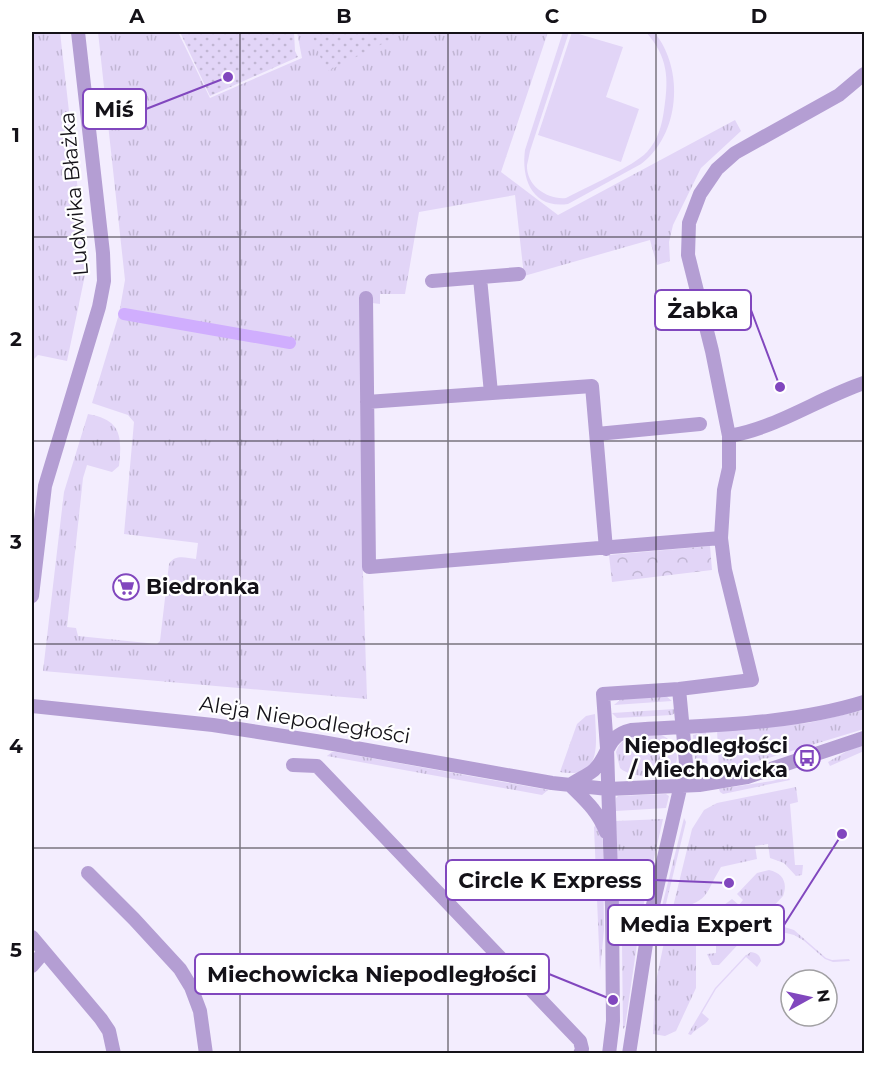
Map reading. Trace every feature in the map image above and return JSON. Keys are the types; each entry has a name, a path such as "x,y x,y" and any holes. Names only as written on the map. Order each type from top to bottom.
{"street":[{"name":"Ludwika Błażka","path":"32,596 45,486 89,343 104,281 104,253 78,32"},
{"path":"609,1053 613,1000 607,748 603,694 752,680 725,570 721,538 724,490 729,468 729,436 712,351 688,255 689,223 700,194 717,169 735,153 839,95 863,77"},
{"path":"432,281 519,274"},
{"path":"480,278 491,393"},
{"path":"366,298 369,567 721,538"},
{"path":"729,436 752,432 839,391 864,383"},
{"path":"367,402 592,386 606,549"},
{"path":"597,434 700,424"},
{"path":"629,1053 650,918 687,763 679,688"},
{"path":"609,839 601,818 592,805 570,785 593,771 607,748 621,732 811,716 864,702"},
{"name":"Aleja Niepodległości","path":"32,706 213,725 570,785 608,789 682,786 747,777 864,738"},
{"path":"317,766 322,742"},
{"path":"293,765 317,766 580,1041 582,1049 580,1053"},
{"path":"88,873 180,969 191,987 200,1011 206,1053"},
{"path":"32,938 101,1019 109,1031 114,1053"},
{"path":"32,966 44,952"}],"green space":[{"path":"32,32 60,32 84,244 85,275 67,361 38,355 32,361"},
{"path":"98,32 178,32 210,98 302,58 297,32 548,32 501,172 558,215 735,120 741,131 701,168 673,225 669,242 670,261 657,265 650,240 524,276 515,195 419,212 405,294 380,294 380,304 360,297 363,574 367,699 43,671 64,492 88,414 114,425 120,446 119,466 112,472 87,465 83,478 67,627 76,628 78,636 157,644 160,641 169,564 178,558 196,559 198,543 124,534 134,422 128,415 92,403 119,314 125,280"},
{"path":"180,32 294,32 295,51 298,57 210,96"},
{"path":"311,32 406,32 326,72"},
{"path":"563,32 569,32 527,165 530,179 545,194 566,198 632,164 647,152 654,142 663,116 666,78 663,59 646,32 654,32 671,64 674,101 664,136 654,152 641,164 568,204 556,204 546,202 532,190 525,172 524,161 525,150"},
{"path":"572,32 623,47 606,97 639,109 621,162 538,135"},
{"path":"710,546 712,570 612,582 609,555"},
{"path":"666,696 672,701 614,705 621,699"},
{"path":"675,709 672,715 617,718 612,713"},
{"path":"864,710 864,729 752,763 719,770 717,730 808,723"},
{"path":"595,714 596,747 590,765 574,773 560,772 577,724 586,716"},
{"path":"706,732 708,771 699,772 696,769 693,735"},
{"path":"661,735 671,741 676,751 676,762 669,772 658,776 644,776 620,768 616,752 623,741 634,736"},
{"path":"864,745 864,751 830,766 828,762 849,750"},
{"path":"332,752 548,790 542,795 327,756"},
{"path":"788,777 790,780 723,794 719,789 772,781"},
{"path":"796,787 798,802 790,804 795,865 803,865 802,875 796,876 784,863 770,858 768,844 755,846 757,859 721,867 700,900 672,911 692,829 704,810 717,803"},
{"path":"666,794 669,796 666,808 616,811 618,796"},
{"path":"684,818 686,822 664,912 662,906"},
{"path":"663,819 641,916 623,1029 622,944 617,897 616,821"},
{"path":"599,822 603,846 604,930 600,971 594,827"},
{"path":"769,870 783,879 785,887 783,896 719,965 712,965 707,954 716,953 716,915 707,915 708,911 732,899 739,905 743,900 737,894 757,873"},
{"path":"692,916 696,921 696,988 676,1031 665,1036 653,1034 655,986 668,923"},
{"path":"781,926 794,930 826,958 849,959 850,961 833,962 825,959 803,940 786,933 771,936 771,945 762,944 761,938 765,934 772,928"},
{"path":"751,952 760,957 761,961 757,967 746,957 716,989 702,1013 709,1019 691,1035 688,1034 715,988 745,956"}],"waterway":[{"path":"124,314 290,343"}],"place":[{"name":"Miś","path":"228,77"},
{"name":"Żabka","path":"780,387"},
{"name":"Biedronka","path":"126,587"},
{"name":"Niepodległości / Miechowicka","path":"807,758"},
{"name":"Media Expert","path":"842,834"},
{"name":"Circle K Express","path":"729,883"},
{"name":"Miechowicka Niepodległości","path":"613,1000"}]}
